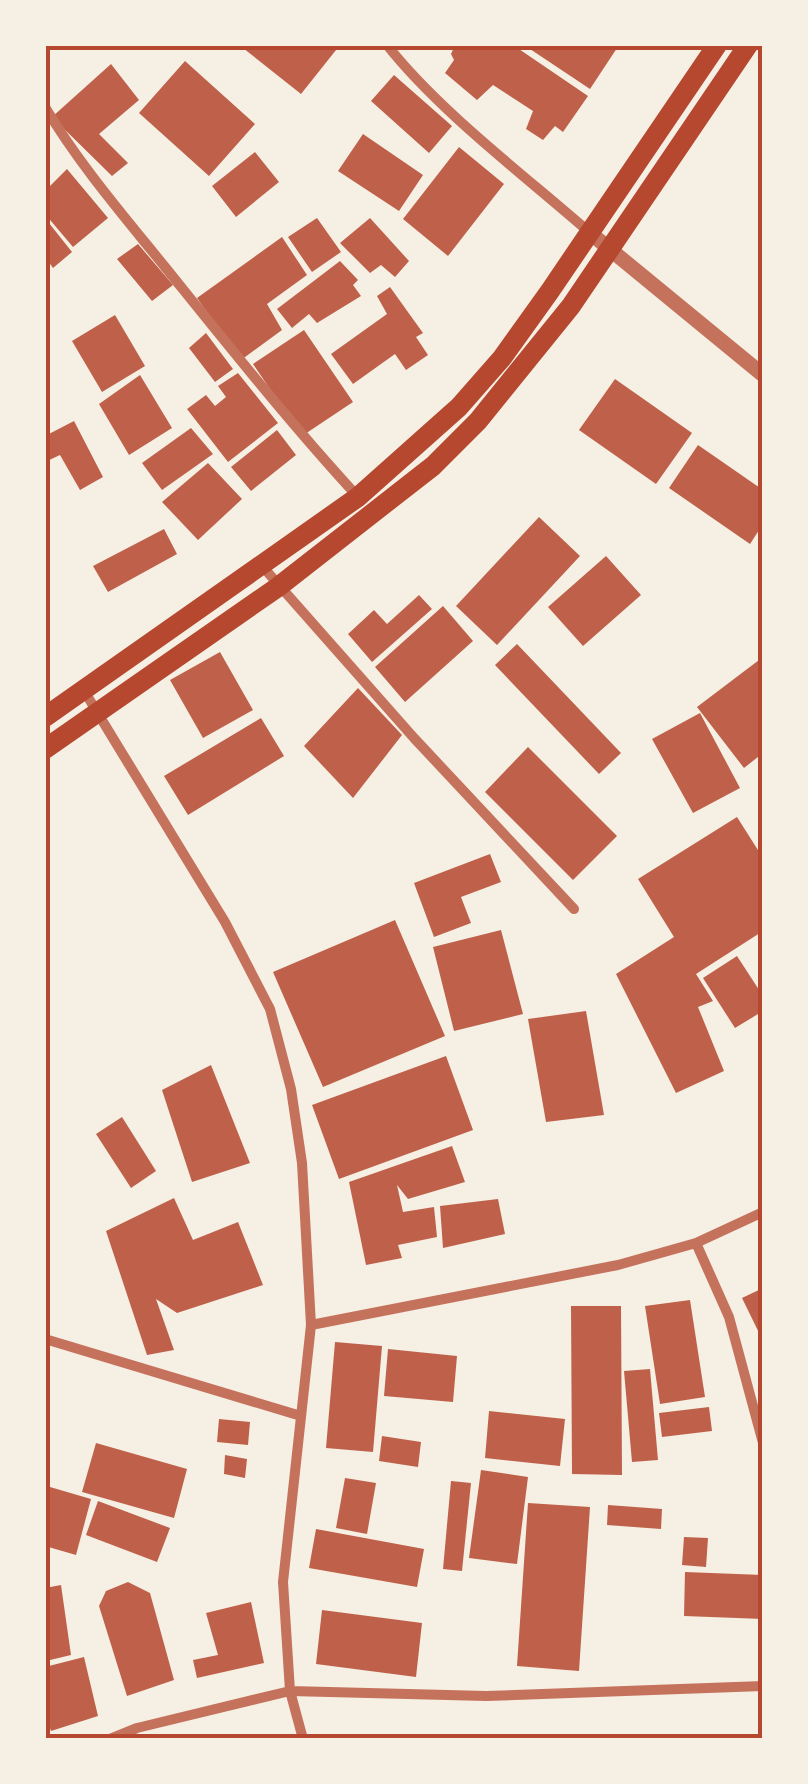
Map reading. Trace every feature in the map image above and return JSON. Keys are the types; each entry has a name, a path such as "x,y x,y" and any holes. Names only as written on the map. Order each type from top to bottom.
{"highway":[{"path":"45,717 358,497 459,407 502,358 717,45"},
{"path":"45,749 278,587 433,466 467,432 531,357 610,249 748,45"}],"street":[{"path":"387,45 478,135 588,232 763,375"},
{"path":"45,107 68,145 220,336 358,497"},
{"path":"263,567 574,910"},
{"path":"82,689 225,922 270,1008 291,1088 302,1163 311,1325 283,1582 290,1691 303,1739"},
{"path":"311,1325 581,1273 696,1244 763,1212"},
{"path":"696,1244 729,1318 763,1442"},
{"path":"45,1339 301,1416"},
{"path":"110,1739 137,1728 290,1691 486,1696 763,1686"}],"building":[{"path":"340,45 301,94 243,48"},
{"path":"455,45 513,45 588,96 563,132 555,126 543,140 526,129 533,111 493,85 477,100 445,73 454,60 451,54"},
{"path":"524,45 619,45 590,89"},
{"path":"185,61 255,124 209,176 139,113"},
{"path":"111,64 139,100 99,134 128,163 112,176 52,117"},
{"path":"394,75 452,126 429,153 371,101"},
{"path":"363,134 423,175 399,211 338,171"},
{"path":"459,147 504,184 448,256 403,219"},
{"path":"255,152 279,182 236,217 212,186"},
{"path":"67,169 108,218 73,247 45,214 45,191"},
{"path":"45,218 72,252 53,268 45,257"},
{"path":"317,218 341,252 312,272 288,237"},
{"path":"370,218 409,261 395,277 381,265 370,273 340,243"},
{"path":"282,237 307,275 267,304 282,330 241,360 197,298"},
{"path":"138,244 173,285 152,301 117,259"},
{"path":"340,261 358,280 353,285 361,296 317,323 309,314 292,328 277,309"},
{"path":"390,287 423,333 416,337 428,355 406,370 395,354 353,384 331,354 387,314 377,296"},
{"path":"115,315 145,366 102,392 72,341"},
{"path":"304,330 353,402 302,436 253,364"},
{"path":"206,333 233,369 215,382 189,348"},
{"path":"238,373 278,423 228,462 187,409 206,395 215,406 226,397 218,386"},
{"path":"140,375 172,428 129,455 99,404"},
{"path":"615,379 692,433 656,484 579,430"},
{"path":"74,421 103,477 80,490 60,455 45,462 45,436"},
{"path":"191,428 213,454 162,490 142,463"},
{"path":"277,430 296,455 251,491 231,467"},
{"path":"698,445 763,490 759,505 763,508 763,524 750,544 669,488"},
{"path":"208,463 242,499 198,540 162,502"},
{"path":"539,517 580,556 497,645 456,606"},
{"path":"164,529 177,554 108,592 93,566"},
{"path":"606,556 641,595 583,646 548,607"},
{"path":"419,595 432,609 372,662 348,634 374,610 387,624"},
{"path":"443,606 473,641 405,702 375,667"},
{"path":"517,644 621,753 599,774 495,665"},
{"path":"220,652 253,710 203,738 170,680"},
{"path":"763,657 763,753 744,768 697,707"},
{"path":"358,688 402,735 353,798 304,746"},
{"path":"700,713 740,788 693,813 652,739"},
{"path":"261,718 284,756 188,815 164,776"},
{"path":"528,747 617,836 573,880 485,792"},
{"path":"737,817 763,858 763,931 696,974 713,1001 698,1007 724,1071 676,1093 616,974 674,937 638,879"},
{"path":"490,854 501,882 461,897 471,923 434,937 414,883"},
{"path":"395,920 445,1036 323,1087 273,972"},
{"path":"501,930 523,1014 454,1031 433,947"},
{"path":"737,956 763,996 763,1011 735,1028 703,978"},
{"path":"586,1011 604,1115 546,1122 528,1019"},
{"path":"446,1056 473,1130 339,1179 312,1105"},
{"path":"211,1065 250,1163 192,1182 162,1090"},
{"path":"122,1117 156,1171 131,1188 96,1134"},
{"path":"452,1146 465,1182 408,1199 397,1185 403,1212 434,1207 437,1237 398,1245 402,1258 366,1265 349,1182"},
{"path":"174,1198 193,1240 238,1222 263,1285 177,1313 156,1299 174,1350 147,1355 106,1231"},
{"path":"498,1199 505,1234 443,1248 440,1206"},
{"path":"763,1288 763,1341 742,1298"},
{"path":"690,1300 705,1397 660,1404 645,1306"},
{"path":"571,1306 621,1306 622,1475 572,1474"},
{"path":"335,1342 382,1346 373,1452 326,1448"},
{"path":"388,1349 457,1356 453,1402 384,1396"},
{"path":"650,1369 658,1460 632,1462 624,1371"},
{"path":"709,1407 712,1431 662,1437 659,1413"},
{"path":"489,1411 565,1419 560,1466 485,1458"},
{"path":"219,1419 250,1422 248,1445 217,1442"},
{"path":"382,1436 421,1442 418,1467 379,1461"},
{"path":"96,1443 187,1469 174,1518 82,1492"},
{"path":"225,1455 247,1459 245,1478 224,1474"},
{"path":"481,1470 528,1477 517,1564 469,1558"},
{"path":"345,1478 376,1483 367,1534 336,1528"},
{"path":"451,1481 471,1483 462,1571 443,1569"},
{"path":"50,1487 91,1499 76,1555 45,1546 45,1504"},
{"path":"98,1501 170,1528 157,1562 86,1535"},
{"path":"528,1503 590,1507 579,1671 517,1666"},
{"path":"608,1505 662,1509 661,1529 607,1525"},
{"path":"316,1529 424,1549 417,1587 309,1568"},
{"path":"684,1537 708,1538 706,1567 682,1565"},
{"path":"685,1572 763,1575 763,1619 684,1616"},
{"path":"128,1582 150,1593 174,1680 127,1696 99,1606 106,1591"},
{"path":"61,1585 71,1655 46,1661 45,1588"},
{"path":"251,1602 264,1663 197,1678 193,1660 218,1655 206,1613"},
{"path":"322,1610 422,1623 416,1677 316,1664"},
{"path":"84,1657 98,1716 51,1731 45,1715 45,1667"}]}
